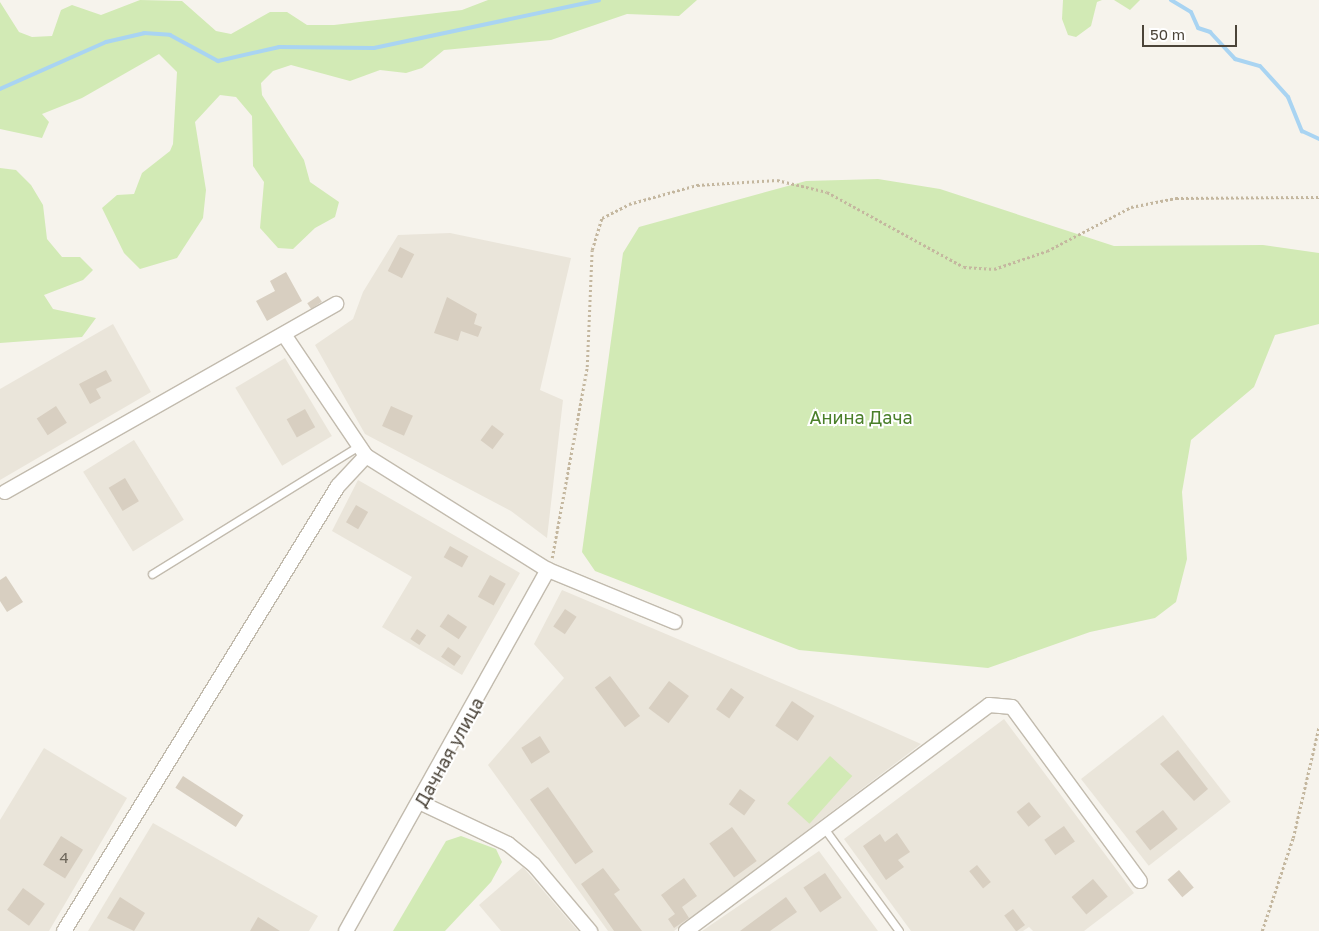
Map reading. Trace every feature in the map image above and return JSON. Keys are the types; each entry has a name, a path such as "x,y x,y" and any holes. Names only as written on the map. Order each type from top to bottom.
{"street":[{"path":"5,492 285,336 336,304"},
{"path":"285,336 362,452 548,570 676,622"},
{"path":"64,931 338,486 362,452"},
{"name":"Дачная улица","path":"346,931 421,803 548,570"},
{"path":"686,931 989,705 1000,704 1012,708 1140,881"},
{"path":"421,803 508,844 534,865 590,931"}],"lane":[{"path":"152,574 362,452"},
{"path":"824,828 899,931"}],"path":[{"path":"548,570 558,543 587,367 592,250 602,218 629,204 697,184 776,180 827,192 964,267 994,269 1047,251 1131,208 1176,198 1319,197"},
{"path":"1262,931 1293,838 1319,726"}],"shaded area":[{"path":"450,233 571,258 540,390 563,400 547,538 511,511 365,434 315,345 353,319 363,292 398,235"},
{"path":"113,324 151,392 0,480 0,389"},
{"path":"285,358 332,436 282,466 235,388"},
{"path":"134,440 184,520 133,552 83,472"},
{"path":"358,480 520,573 462,675 382,627 412,577 332,531"},
{"path":"562,590 921,744 674,931 608,931 488,765 564,678 534,644"},
{"path":"1163,715 1231,802 1149,866 1081,779"},
{"path":"1004,719 1134,893 1084,931 1033,931 1029,927 1023,931 911,931 844,839"},
{"path":"44,748 127,798 49,931 0,931 0,820"},
{"path":"153,823 318,916 309,931 88,931"},
{"path":"819,851 878,931 702,931"},
{"path":"523,867 578,931 501,931 479,905"}],"green space":[{"path":"140,0 182,1 216,31 231,34 270,12 287,12 307,25 334,25 462,10 488,0 697,0 679,16 627,14 551,40 444,50 422,68 406,73 380,70 350,81 291,65 273,71 261,83 262,95 304,160 310,182 339,202 335,217 315,228 293,249 278,248 260,228 264,182 253,166 252,116 236,97 220,95 195,122 206,190 203,218 177,258 140,269 124,253 102,208 117,195 134,194 142,173 170,151 173,144 177,72 159,54 82,98 42,114 49,122 42,138 0,129 0,2 19,32 32,37 52,36 61,10 72,5 101,15"},
{"path":"1063,0 1102,0 1097,2 1091,26 1076,37 1068,35 1062,19"},
{"path":"1114,0 1140,0 1130,10"},
{"path":"0,168 16,170 31,185 43,205 47,239 62,257 80,257 93,270 83,280 44,295 53,309 96,318 82,337 0,343"},
{"name":"Анина Дача","path":"878,179 940,189 1114,246 1263,245 1319,253 1319,324 1275,335 1254,387 1191,440 1182,492 1187,559 1176,602 1155,618 1090,632 988,668 799,650 595,571 582,552 623,253 639,227 806,181"},
{"path":"830,756 852,776 809,824 787,804"},
{"path":"461,836 496,849 502,862 491,882 445,931 393,931 446,841"}],"building":[{"path":"400,247 414,254 402,278 388,271"},
{"path":"286,272 302,301 267,321 256,301 275,291 270,281"},
{"path":"318,296 322,302 311,309 307,303"},
{"path":"447,297 477,314 474,324 482,327 478,337 461,331 458,341 434,333"},
{"path":"106,370 112,381 96,389 101,398 90,404 79,384"},
{"path":"56,406 67,423 48,435 37,419"},
{"path":"391,406 413,416 404,436 382,426"},
{"path":"305,409 315,427 297,438 287,419"},
{"path":"492,425 504,434 493,449 481,440"},
{"path":"125,478 139,501 123,511 109,488"},
{"path":"356,505 368,512 358,529 346,522"},
{"path":"450,546 468,556 462,568 444,557"},
{"path":"490,575 506,584 494,606 478,597"},
{"path":"6,576 23,602 7,612 0,601 0,580"},
{"path":"565,609 577,617 565,634 553,626"},
{"path":"448,614 467,627 459,639 440,626"},
{"path":"417,629 426,635 419,645 410,639"},
{"path":"448,647 461,656 454,666 441,657"},
{"path":"610,676 640,716 625,727 595,687"},
{"path":"669,681 689,696 669,723 649,708"},
{"path":"731,688 744,697 729,718 716,709"},
{"path":"792,701 814,716 798,741 775,726"},
{"path":"540,736 550,752 531,764 521,748"},
{"path":"1178,750 1208,789 1194,801 1160,764"},
{"path":"183,776 243,815 236,827 175,788"},
{"path":"548,787 593,852 575,864 530,800"},
{"path":"740,789 755,800 744,816 729,804"},
{"path":"1029,802 1041,817 1029,827 1017,812"},
{"path":"1163,810 1178,829 1150,850 1135,832"},
{"path":"1064,826 1075,842 1055,855 1044,840"},
{"path":"732,827 757,861 734,877 709,843"},
{"path":"897,833 910,852 898,860 904,867 886,880 863,846 880,834 885,842"},
{"path":"61,836 83,850 65,879 43,865"},
{"path":"977,865 991,882 983,888 969,871"},
{"path":"603,868 620,890 614,894 642,931 614,931 581,884"},
{"path":"1179,870 1194,888 1182,897 1168,880"},
{"path":"825,873 842,898 820,912 803,888"},
{"path":"684,878 697,896 682,907 689,918 674,928 668,919 675,914 661,895"},
{"path":"1093,879 1108,897 1086,915 1072,897"},
{"path":"23,888 45,904 29,926 7,910"},
{"path":"120,897 145,913 134,931 107,918"},
{"path":"786,897 797,912 770,931 740,931"},
{"path":"1013,909 1025,925 1016,931 1004,916"},
{"path":"258,917 280,931 250,931"}],"waterway":[{"path":"0,89 106,42 144,33 170,35 218,61 279,47 374,48 599,0"},
{"path":"1171,0 1191,12 1198,28 1210,32 1235,59 1260,66 1288,97 1302,131 1319,139"}]}
